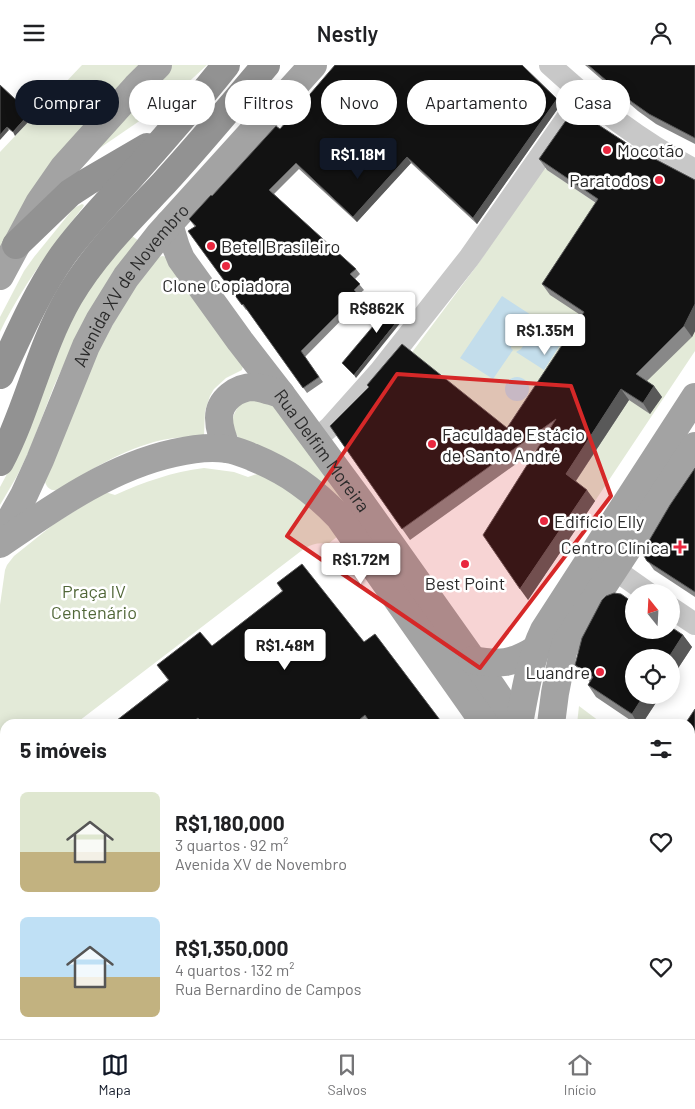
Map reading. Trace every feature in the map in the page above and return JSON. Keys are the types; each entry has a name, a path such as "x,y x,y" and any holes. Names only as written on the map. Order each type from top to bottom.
{"highway":[{"path":"0,375 41,290 64,253 190,110 226,65"},
{"name":"Avenida XV de Novembro","path":"0,462 12,437 53,328 69,296 94,260 186,159 266,65"},
{"path":"16,245 76,189 168,135"}],"main road":[{"path":"0,277 39,203 64,167 158,65"},
{"name":"Avenida XV de Novembro","path":"0,538 28,487 82,354 100,319 131,270 169,224 313,65"},
{"name":"Rua Delfim Moreira","path":"169,224 181,259 360,501 514,719"},
{"path":"227,449 221,433 219,418 220,411 227,399 233,393 248,387 256,387 281,394"},
{"path":"519,719 536,649 544,630 695,397"},
{"path":"552,719 565,646 695,445"},
{"name":"Rua Delfim Moreira","path":"0,544 92,485 123,469 144,461 186,450 203,448 227,449 241,453 276,467 304,485 321,499 344,524 481,719"},
{"path":"472,660 503,663 524,656 536,649"}],"street":[{"path":"550,65 566,80"},
{"path":"314,438 330,427 380,371 469,258 562,125"},
{"path":"623,125 649,144 695,170"},
{"path":"614,569 635,584"},
{"path":"680,614 695,624"}],"highlighted area":[{"path":"397,374 571,386 611,496 480,668 287,536"}],"green space":[{"path":"82,65 145,65 133,80 129,80 129,85 119,98 119,80 68,80"},
{"path":"172,65 207,65 191,80 155,80"},
{"path":"129,112 129,125 134,125 97,150 119,125"},
{"path":"25,125 97,125 0,247 0,152"},
{"path":"543,167 695,268 695,351 595,501 410,355 478,264"},
{"path":"82,204 84,205 83,207 28,283 0,332 0,317 24,271 74,208"},
{"path":"132,236 139,241 76,338 54,386 30,449 0,505 0,487 15,459 65,330 93,282"},
{"path":"158,257 168,258 243,366 242,370 226,378 214,389 205,411 204,436 172,438 148,444 108,461 57,490 51,489 45,482 93,359 129,296"},
{"path":"245,400 271,400 499,719 494,719 350,516 241,441 233,425 234,415"},
{"name":"Praça IV Centenário","path":"204,468 234,472 248,477 260,473 299,495 338,536 328,544 316,544 305,548 82,719 0,719 0,605 7,565 14,556 54,524 105,492 115,495 158,478"},
{"path":"579,706 596,719 578,719"}],"water":[{"path":"502,296 565,337 544,370 516,352 523,346 518,340 512,342 511,348 513,350 493,379 460,358"},
{"path":"512,377 522,377 529,384 529,394 522,401 512,401 505,394 505,384"}],"building":[{"path":"335,65 522,65 537,80 407,80 407,125 539,125 473,218 407,157 353,217 296,163 269,190 356,269 350,274 360,284 354,290 358,294 301,351 319,377 303,388 188,231 196,226 189,219 276,126 280,129 283,125 311,125 311,93 321,81 321,125 397,125 397,80 322,80"},
{"path":"588,65 695,65 695,138 649,114 630,100 630,80 606,80"},
{"path":"0,85 15,99 15,125 19,125 13,132 7,127 0,135"},
{"path":"546,88 556,98 546,115"},
{"path":"563,125 599,125 634,148 695,180 695,304 684,326 636,374 654,386 643,403 621,389 566,474 587,490 520,589 483,535 556,419 402,529 330,426 369,387 367,385 402,344 507,428 584,312 542,284 598,199 539,159"},
{"path":"401,293 412,303 354,375 342,363"},
{"path":"695,468 695,592 647,561 643,551 670,505"},
{"path":"302,564 364,642 375,634 439,719 368,719 365,715 360,719 118,719 169,680 157,665 200,632 212,646 283,591 277,583"},
{"path":"614,593 625,597 625,639 680,639 680,633 683,635 674,649 625,649 625,704 638,704 632,714 588,685 593,677 575,665 582,638 606,596"},
{"path":"695,709 695,719 688,719"}],"place":[{"name":"Mocotão","path":"607,150"},
{"name":"Paratodos","path":"659,180"},
{"name":"Betel Brasileiro","path":"211,246"},
{"name":"Clone Copiadora","path":"226,266"},
{"name":"Faculdade Estácio de Santo André","path":"432,444"},
{"name":"Edifício Elly","path":"544,521"},
{"name":"Centro Clínica","path":"680,547"},
{"name":"Best Point","path":"465,564"},
{"name":"Luandre","path":"600,672"}]}
